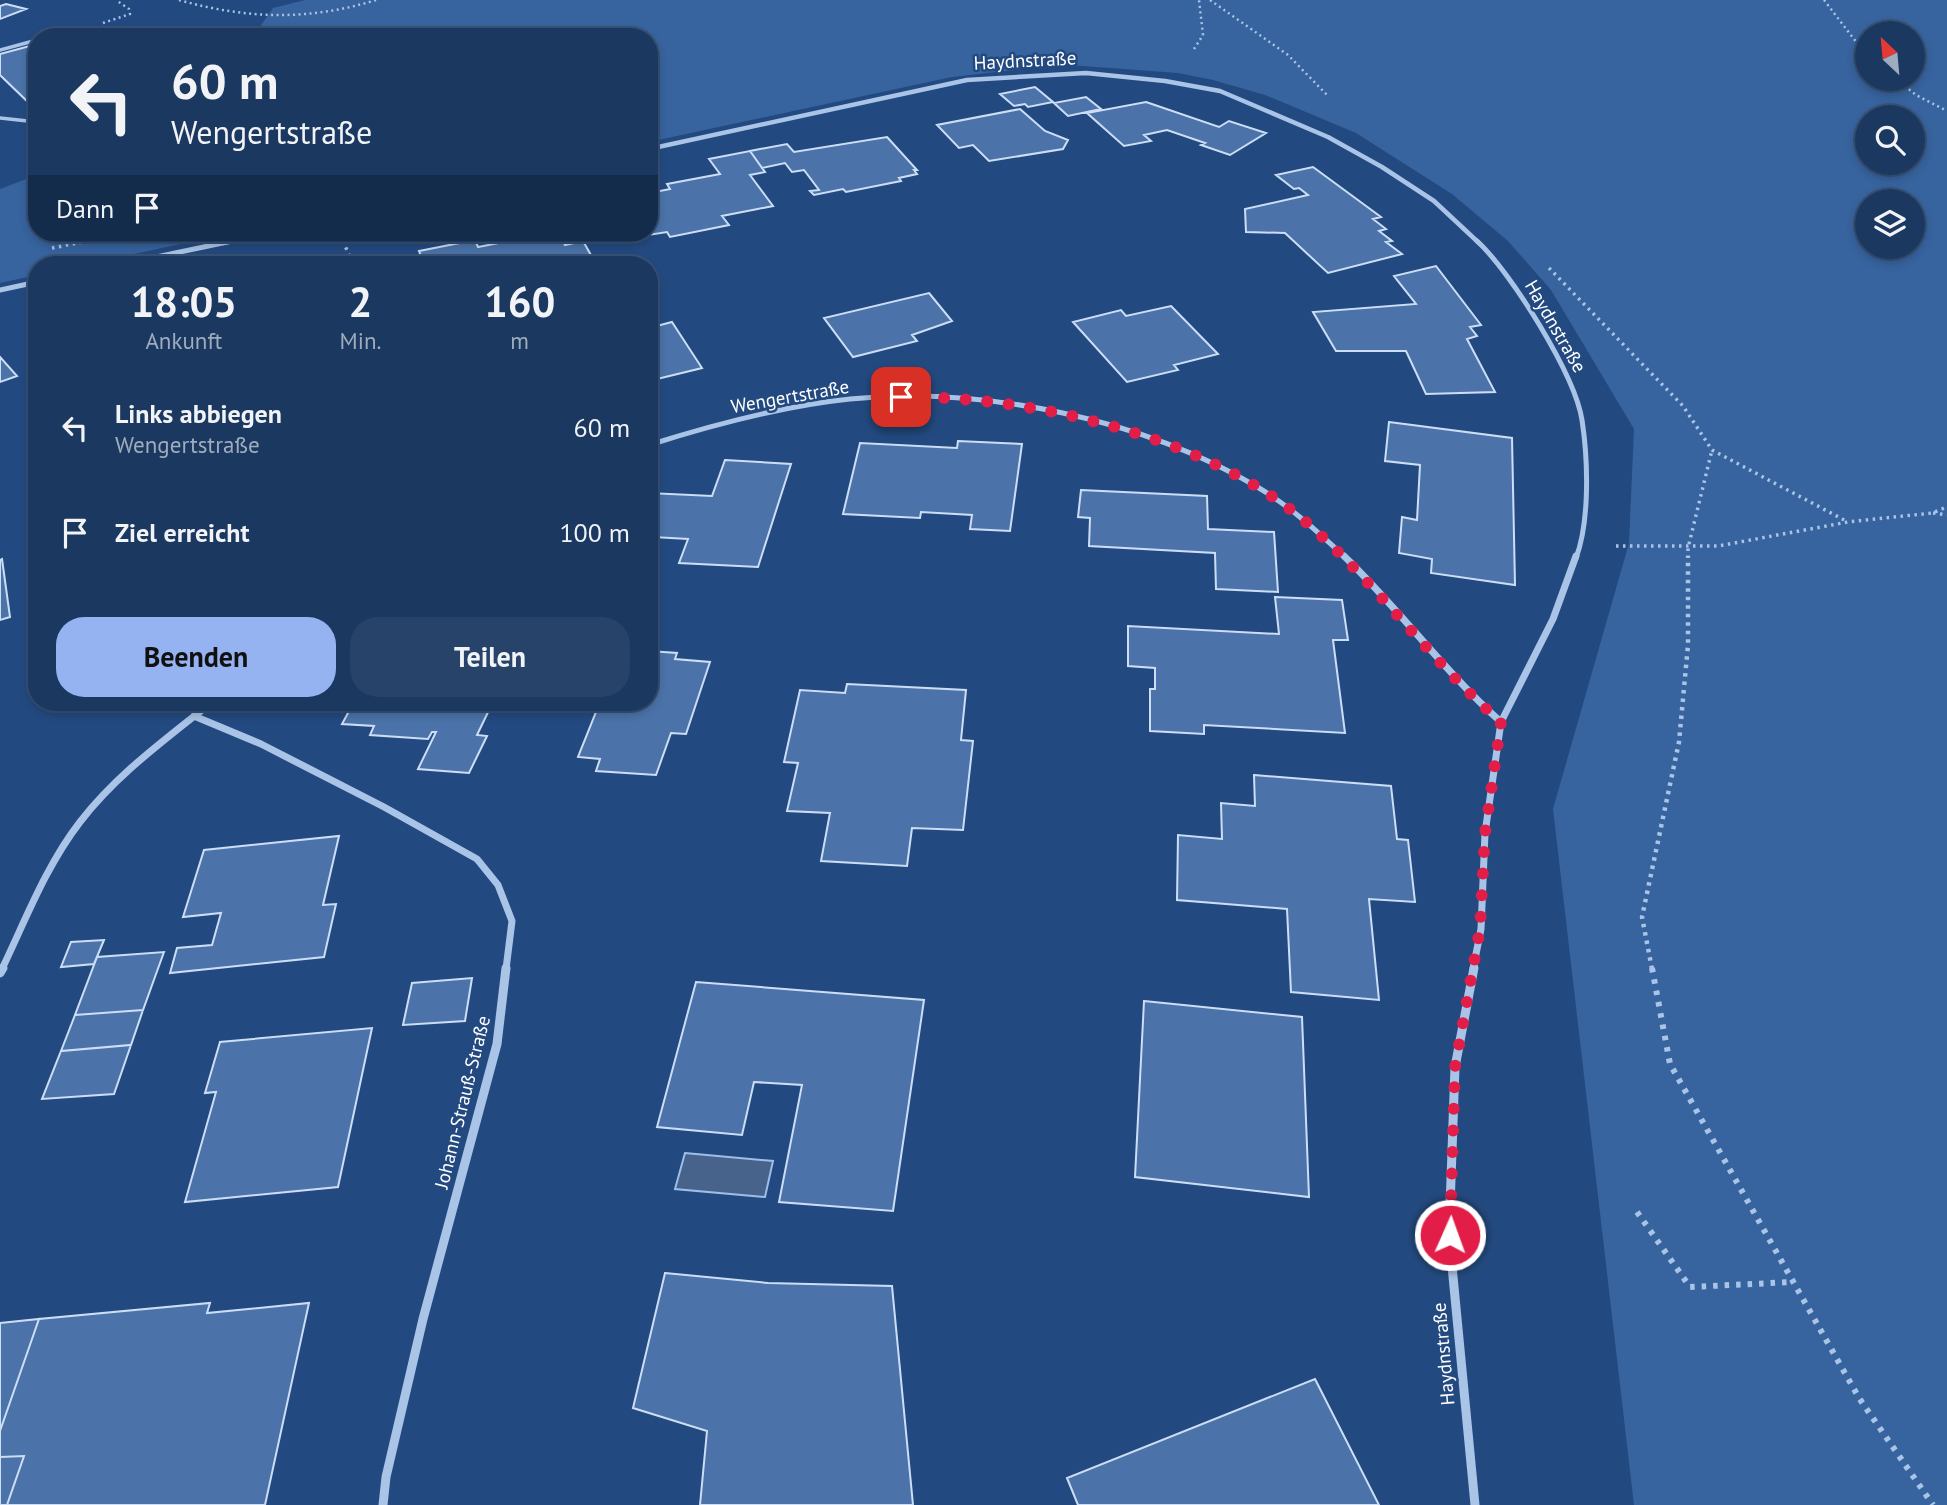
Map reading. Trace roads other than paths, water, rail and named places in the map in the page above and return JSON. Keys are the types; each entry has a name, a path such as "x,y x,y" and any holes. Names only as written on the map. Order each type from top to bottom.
{"street":[{"name":"Haydnstraße","path":"658,147 967,80 1000,76 1086,73 1220,91 1339,143 1434,201 1483,246 1522,298 1564,367 1582,418 1586,480 1581,544 1553,619 1501,722 1485,833 1480,929 1455,1067 1450,1235 1475,1505"},
{"path":"161,256 227,242"},
{"path":"0,290 28,284"},
{"name":"Wengertstraße","path":"658,443 767,413 864,398 920,397 971,399 1077,418 1166,444 1260,488 1301,518 1394,608 1466,692 1501,722"},
{"path":"0,973 57,857 81,821 111,788 200,711"},
{"name":"Johann-Strauß-Straße","path":"194,716 261,744 384,807 477,859 498,885 512,922 497,1044 422,1319 386,1477 383,1505"}],"lane":[{"path":"0,50 28,42"},
{"path":"0,118 28,120"}]}
